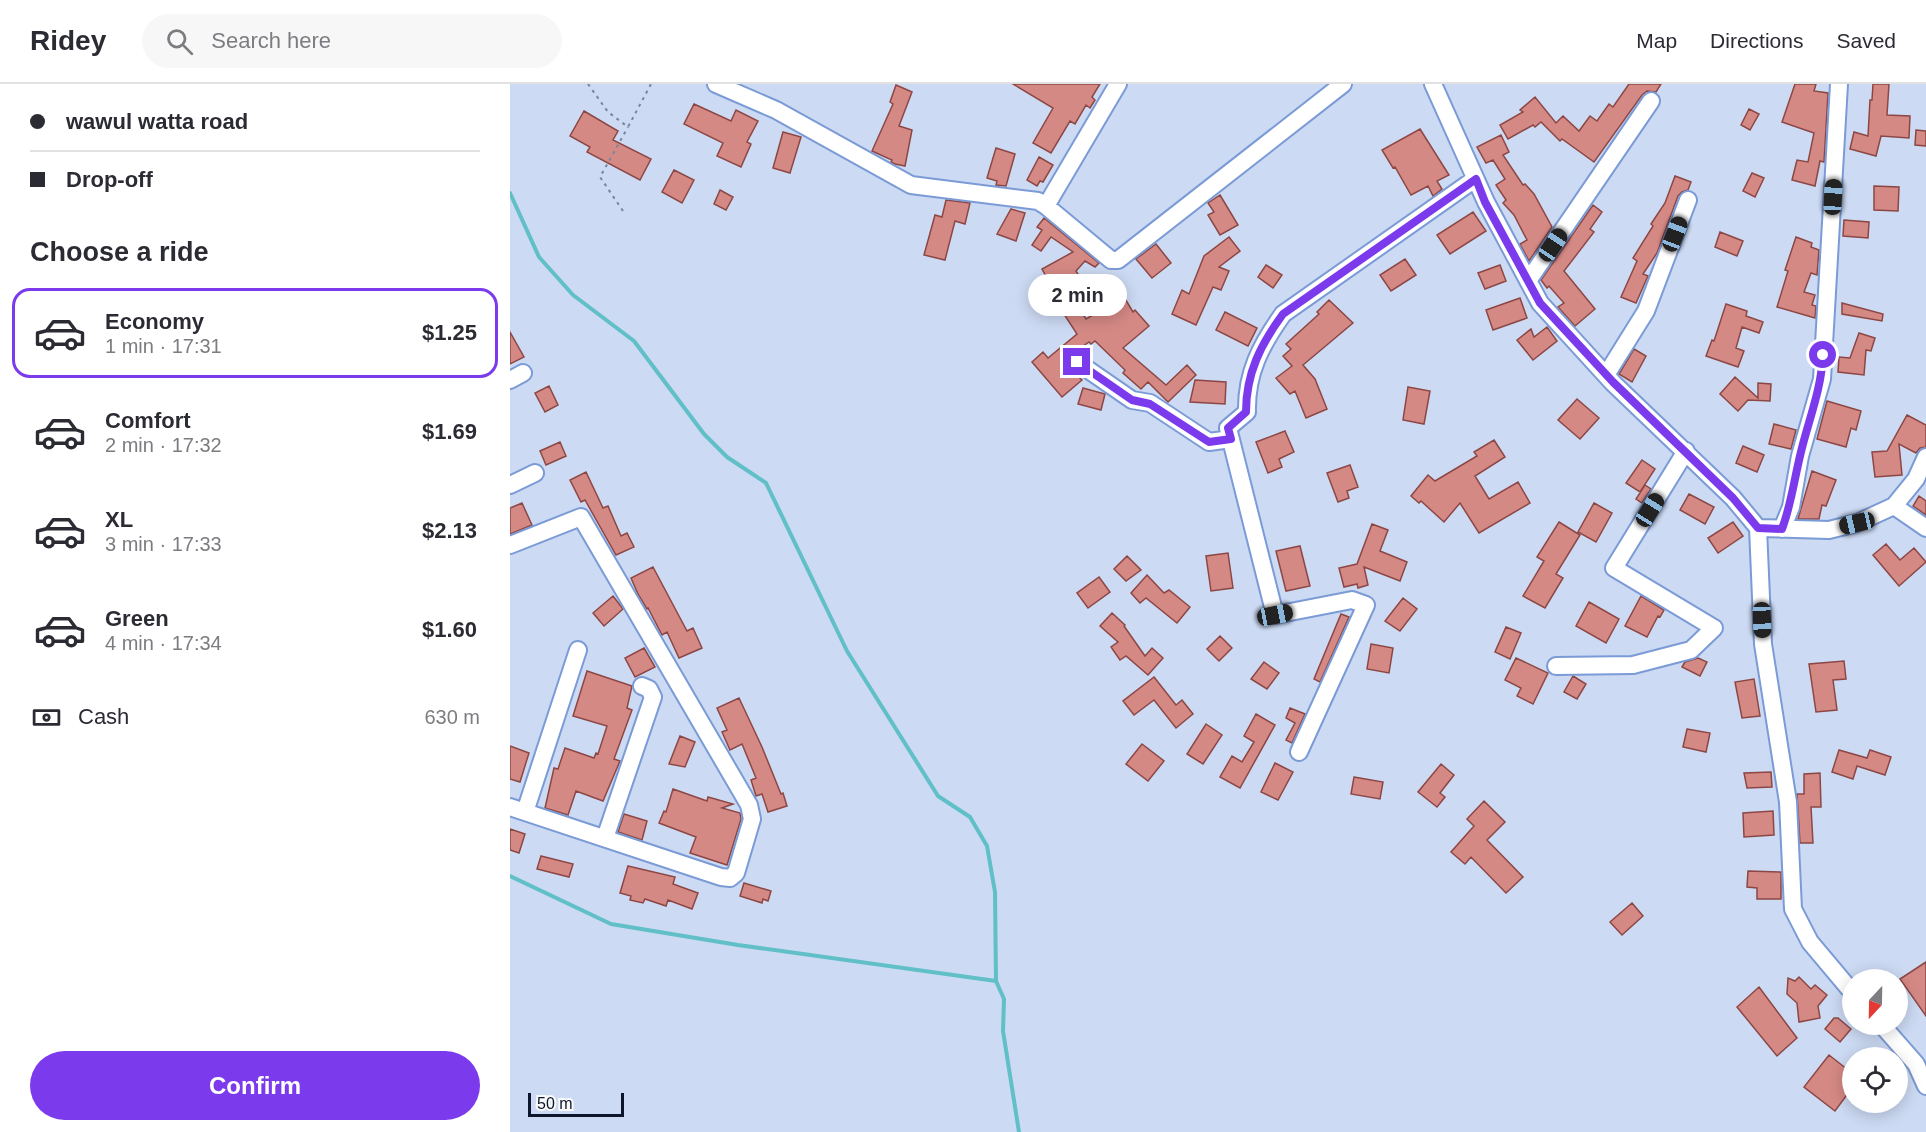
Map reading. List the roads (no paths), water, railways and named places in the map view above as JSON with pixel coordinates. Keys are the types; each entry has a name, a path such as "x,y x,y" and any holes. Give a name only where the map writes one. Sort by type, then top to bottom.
{"street":[{"path":"716,84 776,110 911,185 1038,201 1111,260 1118,260 1343,84"},
{"path":"1046,206 1118,84"},
{"path":"1433,84 1485,202 1540,303 1606,375 1733,498 1758,528 1763,644 1788,802 1793,909 1810,942 1842,980"},
{"path":"1782,529 1791,507 1800,456 1822,379 1839,84"},
{"path":"1528,281 1651,101"},
{"path":"1299,752 1366,604 1352,600 1275,615 1228,428 1246,412 1248,388 1264,341 1283,314 1476,179"},
{"path":"1606,375 1646,311 1688,200"},
{"path":"1077,362 1132,400 1150,404 1209,442 1231,439"},
{"path":"1556,666 1633,665 1691,650 1714,628 1614,568 1686,451"},
{"path":"1758,528 1829,530 1857,523 1893,506 1916,479 1926,457"},
{"path":"510,485 535,473"},
{"path":"1893,506 1926,528"},
{"path":"510,544 581,517 749,805 752,819 736,873 730,878 721,877 518,809 578,650"},
{"path":"605,838 653,697 649,689 642,686"},
{"path":"1891,1035 1916,1064 1926,1086"}],"waterway":[{"path":"510,193 539,257 573,295 634,341 704,434 727,457 766,483 847,651 938,796 970,817 987,846 995,892 996,981 1004,999 1003,1031 1019,1132"},
{"path":"510,876 611,924 738,945 996,981"}]}
